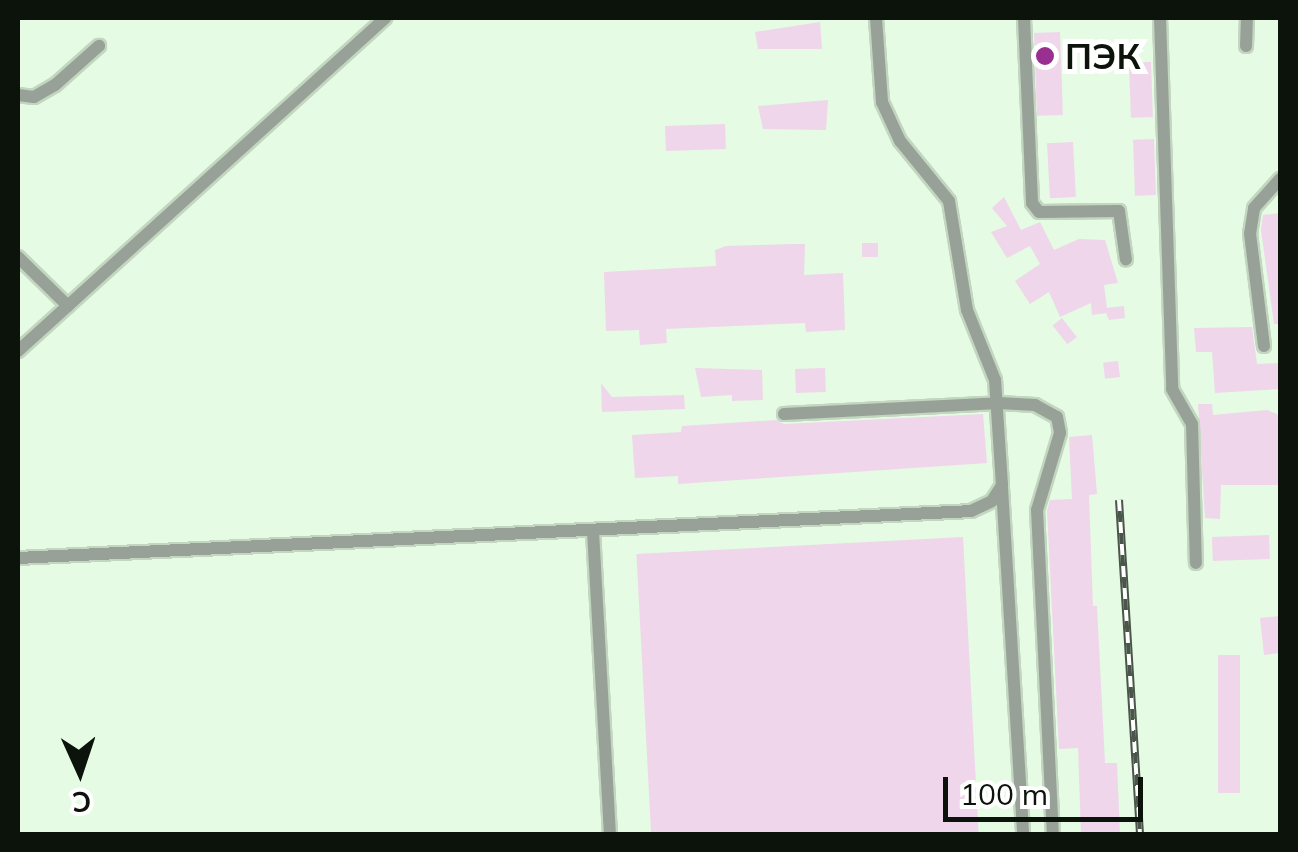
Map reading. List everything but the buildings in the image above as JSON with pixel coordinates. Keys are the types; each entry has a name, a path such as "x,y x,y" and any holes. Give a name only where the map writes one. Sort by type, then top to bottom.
{"street":[{"path":"18,352 385,18"},
{"path":"876,18 882,102 900,141 949,201 968,310 999,402 1023,834"},
{"path":"1024,18 1032,203 1040,212 1119,211 1126,260"},
{"path":"1160,18 1172,388 1192,424 1196,563"},
{"path":"1246,46 1247,18"},
{"path":"18,96 34,96 55,85 99,46"},
{"path":"1264,346 1250,234 1254,208 1280,179"},
{"path":"18,257 68,306"},
{"path":"784,414 999,402 1035,405 1058,418 1060,427 1037,510 1053,834"},
{"path":"18,558 971,512 992,501 1002,485"},
{"path":"594,530 610,834"}],"railway":[{"path":"1119,500 1140,834"}],"place":[{"name":"ПЭК","path":"1045,56"}]}
